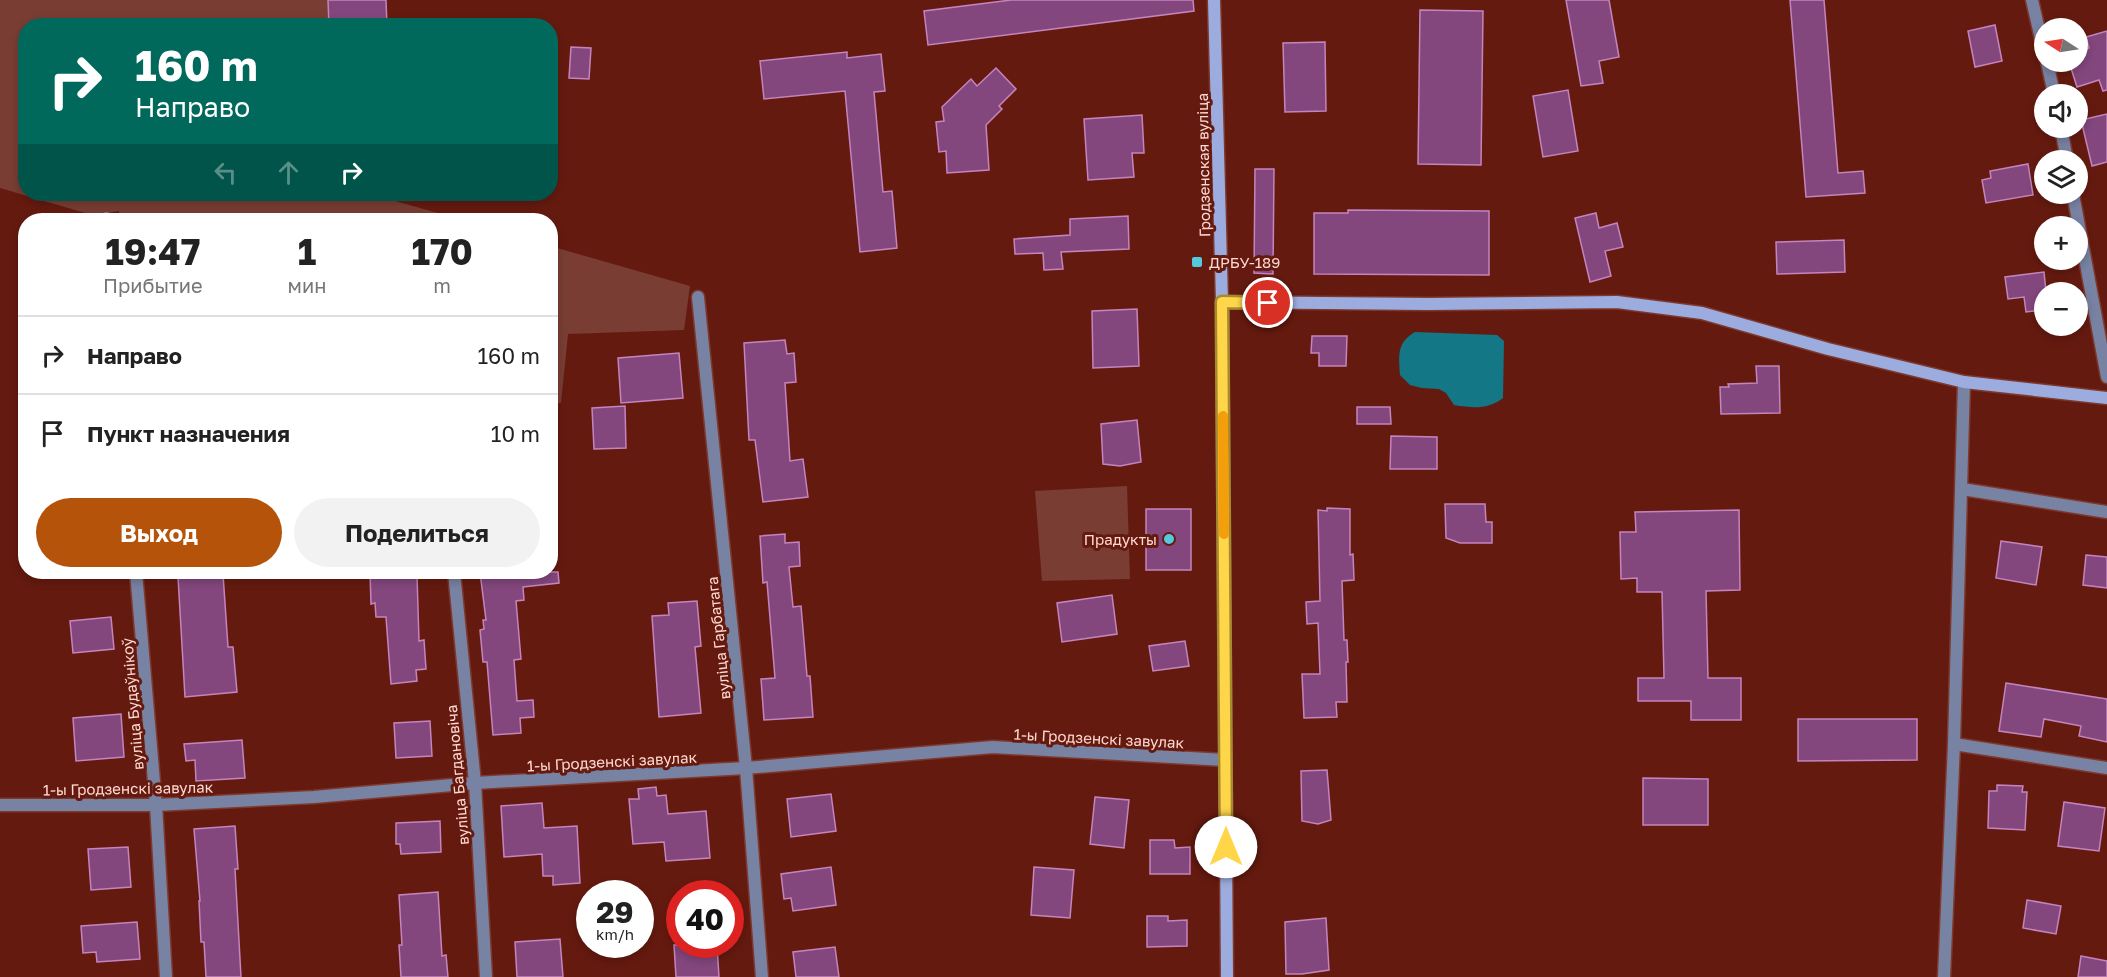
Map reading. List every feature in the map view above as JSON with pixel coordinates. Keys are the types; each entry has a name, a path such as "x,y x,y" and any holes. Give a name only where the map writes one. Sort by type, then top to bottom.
{"street":[{"name":"Гродзенская вуліца","path":"1214,0 1222,302 1227,977"},
{"path":"2032,0 2036,18"},
{"path":"2075,204 2107,377"},
{"name":"вуліца Гарбатага","path":"698,297 746,768 762,977"},
{"path":"1222,302 1417,304 1617,302 1702,313 1828,349 1964,382 2107,398"},
{"path":"1944,977 1954,744 1964,382"},
{"path":"1962,489 2107,512"},
{"name":"вуліца Будаўнікоў","path":"137,579 156,805 166,977"},
{"name":"вуліца Багдановіча","path":"455,579 475,783 486,977"},
{"path":"1954,744 2107,768"},
{"name":"1-ы Гродзенскі завулак","path":"0,805 156,805 314,797 475,783 746,768 993,747 1226,760"}],"shaded area":[{"path":"0,0 328,0 329,18 18,18 18,193 0,188"},
{"path":"44,201 395,201 438,213 119,213 119,211 85,213"},
{"path":"558,248 690,286 684,330 568,334 561,403 558,403"},
{"path":"1127,486 1130,579 1042,581 1035,491"}],"water":[{"path":"1415,332 1497,335 1504,341 1503,398 1491,405 1461,406 1454,405 1446,393 1439,389 1410,385 1400,375 1399,356 1404,341"}],"building":[{"path":"328,0 386,0 387,18 329,18"},
{"path":"1011,0 1193,0 1194,11 928,45 924,11"},
{"path":"1566,0 1609,0 1619,57 1599,61 1603,83 1581,86"},
{"path":"1790,0 1824,0 1838,173 1863,171 1865,193 1806,197"},
{"path":"1420,10 1483,11 1481,165 1418,164"},
{"path":"1995,25 2002,61 1975,67 1968,31"},
{"path":"2107,31 2107,90 2103,91 2099,80 2076,84 2072,72 2088,72 2088,36"},
{"path":"1325,42 1326,111 1285,112 1283,43"},
{"path":"571,47 591,48 589,79 569,78"},
{"path":"847,52 847,58 881,54 885,91 874,92 883,192 892,191 897,248 860,252 845,91 764,99 760,61"},
{"path":"996,68 1016,89 999,106 1002,109 986,125 989,170 947,173 946,151 939,152 936,122 944,121 942,107 971,79 977,86"},
{"path":"1568,90 1578,151 1543,157 1533,96"},
{"path":"2107,114 2107,162 2092,166 2085,138 2088,138 2088,118"},
{"path":"1142,115 1144,153 1132,153 1134,177 1088,180 1084,119"},
{"path":"2028,164 2033,195 1986,203 1982,180 1991,178 1990,171"},
{"path":"1255,169 1274,169 1273,274 1254,273"},
{"path":"1348,210 1489,211 1489,275 1314,274 1314,213 1348,213"},
{"path":"1596,213 1599,228 1617,223 1623,247 1605,251 1611,276 1590,282 1575,218"},
{"path":"1128,216 1129,249 1061,252 1063,269 1044,270 1043,253 1015,254 1014,239 1070,235 1070,219"},
{"path":"1844,240 1845,272 1777,274 1776,242"},
{"path":"2044,272 2045,282 2034,282 2034,311 2026,312 2024,297 2008,299 2005,277"},
{"path":"1137,309 1139,366 1093,368 1092,311"},
{"path":"1312,336 1347,336 1346,366 1319,366 1319,353 1311,353"},
{"path":"785,340 787,354 794,353 796,382 785,383 790,461 803,459 808,497 763,502 755,440 749,440 744,343"},
{"path":"679,353 683,398 621,403 618,358"},
{"path":"1756,366 1779,366 1780,413 1721,414 1720,387 1729,387 1728,384 1757,383"},
{"path":"625,406 626,448 594,449 592,408"},
{"path":"1357,407 1390,407 1391,424 1357,424"},
{"path":"1137,420 1141,462 1120,466 1103,464 1101,424"},
{"path":"1391,436 1437,437 1437,469 1390,469"},
{"path":"1445,504 1485,504 1486,522 1492,522 1492,543 1460,543 1446,538"},
{"path":"1327,508 1350,509 1350,555 1353,554 1354,580 1342,581 1344,640 1347,640 1348,662 1346,662 1347,702 1336,702 1337,717 1304,718 1302,674 1320,674 1318,623 1307,624 1306,602 1320,601 1318,510 1327,511"},
{"name":"Прадукты","path":"1146,509 1191,509 1191,570 1146,570"},
{"path":"1739,510 1740,590 1706,591 1708,678 1741,678 1741,720 1691,720 1691,701 1638,701 1638,678 1664,678 1662,592 1637,592 1637,578 1621,579 1620,532 1636,532 1635,512"},
{"path":"785,534 785,543 799,542 800,566 789,567 793,607 801,606 813,717 764,720 761,679 775,678 767,582 763,583 760,536"},
{"path":"2001,541 2042,547 2036,585 1996,578"},
{"path":"2086,555 2107,557 2107,588 2083,585"},
{"path":"558,572 559,583 523,587 524,600 516,601 521,659 514,660 517,701 533,700 534,717 520,718 521,733 493,735 487,662 483,662 480,630 484,629 483,620 486,620 481,579 558,579"},
{"path":"178,579 223,579 228,647 233,647 237,692 185,697"},
{"path":"370,579 417,579 419,641 424,640 426,669 416,670 417,681 391,684 386,617 376,617 375,603 371,604"},
{"path":"1112,595 1117,634 1062,642 1057,603"},
{"path":"697,601 701,646 695,647 701,713 659,717 652,616 669,615 668,603"},
{"path":"111,617 114,649 73,653 70,621"},
{"path":"1185,641 1189,666 1153,671 1149,646"},
{"path":"2006,683 2107,699 2107,742 2079,736 2081,726 2044,719 2041,737 1999,731"},
{"path":"121,714 124,757 76,761 73,718"},
{"path":"1798,719 1917,719 1917,760 1798,761"},
{"path":"430,721 432,756 396,758 394,723"},
{"path":"242,740 245,778 196,781 195,760 186,761 184,744"},
{"path":"1327,770 1331,820 1318,824 1302,821 1301,771"},
{"path":"1643,778 1708,779 1708,825 1643,825"},
{"path":"1997,785 2023,786 2022,792 2027,792 2025,830 1988,828 1989,791 1997,791"},
{"path":"656,787 657,796 666,795 668,814 706,811 710,858 666,861 664,842 633,844 629,799 639,799 638,789"},
{"path":"831,794 836,831 791,837 787,799"},
{"path":"1095,797 1129,800 1124,848 1090,844"},
{"path":"2064,802 2105,808 2099,851 2058,846"},
{"path":"542,803 544,828 577,826 580,880 576,880 576,883 553,885 553,876 543,876 542,854 504,857 501,806"},
{"path":"440,821 441,852 401,854 400,844 396,844 396,823"},
{"path":"235,826 241,977 206,977 204,942 201,942 194,829"},
{"path":"1150,840 1174,840 1175,848 1190,847 1190,874 1150,874"},
{"path":"128,847 131,887 91,890 88,849"},
{"path":"831,867 836,905 793,911 791,898 784,899 781,874"},
{"path":"1034,867 1074,870 1070,918 1031,915"},
{"path":"438,892 442,956 446,955 448,977 401,977 399,895"},
{"path":"2027,900 2061,906 2056,934 2023,928"},
{"path":"1147,916 1168,916 1168,921 1187,920 1187,946 1147,947"},
{"path":"1326,918 1329,970 1286,974 1285,922"},
{"path":"137,922 140,959 97,962 96,952 83,953 81,926"},
{"path":"560,939 563,977 517,977 515,942"},
{"path":"835,947 839,977 796,977 793,952"},
{"path":"2081,956 2107,961 2107,977 2078,977"},
{"path":"675,958 718,958 719,977 676,977"}],"slow traffic":[{"path":"1223,416 1224,534"}],"place":[{"name":"ДРБУ-189","path":"1197,262"},
{"name":"Прадукты","path":"1169,539"}],"route":[{"path":"1226,847 1222,302 1268,303"}]}
